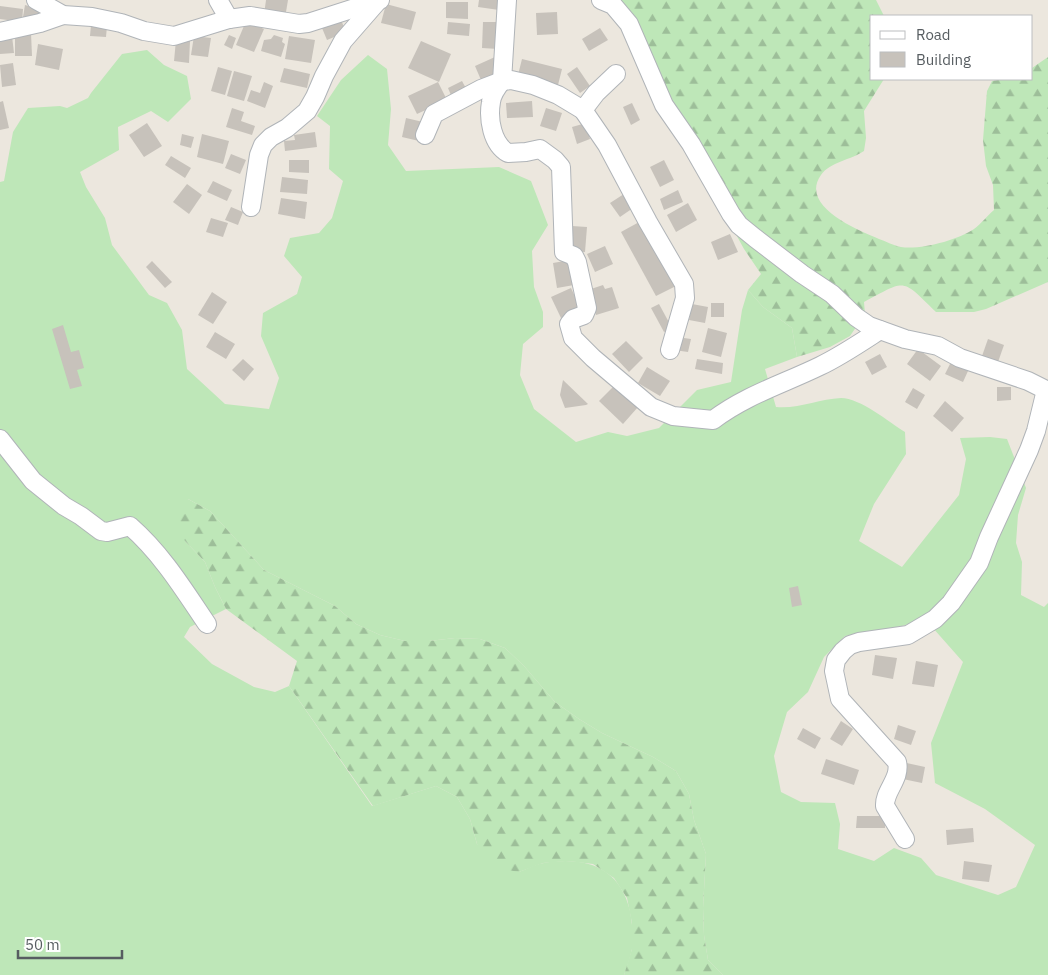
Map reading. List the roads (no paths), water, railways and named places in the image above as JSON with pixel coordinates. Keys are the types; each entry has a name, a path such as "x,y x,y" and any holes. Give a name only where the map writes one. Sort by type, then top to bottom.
{"street":[{"path":"36,0 63,15"},
{"path":"218,0 228,19"},
{"path":"507,0 502,81 494,91 491,102 492,130 496,142 508,153 540,149 561,167 564,252 574,256 577,262 587,308 584,315 573,319 569,324 573,338 593,358 651,407 673,416 713,420 724,411 765,389 822,365 880,330"},
{"path":"601,0 613,5 629,24 664,104 691,144 739,225 794,268 832,294 856,317 869,326 905,339 938,346 960,358 1028,381 1047,391 1029,450 988,537 979,563 951,602 935,619 908,636 859,642 842,652 836,660 834,671 840,700 898,762 896,780 885,802 893,821 905,839"},
{"path":"0,32 40,23 63,15 92,17 121,23 151,33 174,36 228,19 250,16 299,24 308,23 379,1"},
{"path":"251,207 255,193 259,155 263,145 271,136 287,128 307,111 343,41 379,1"},
{"path":"583,110 596,93 616,74"},
{"path":"425,135 434,114 481,89 502,81 511,80 533,85 558,94 583,110 608,145 648,222 684,284 685,298 670,350"},
{"path":"0,439 33,481 64,506 101,531 107,532 130,526 136,531 165,563 207,624"}]}
